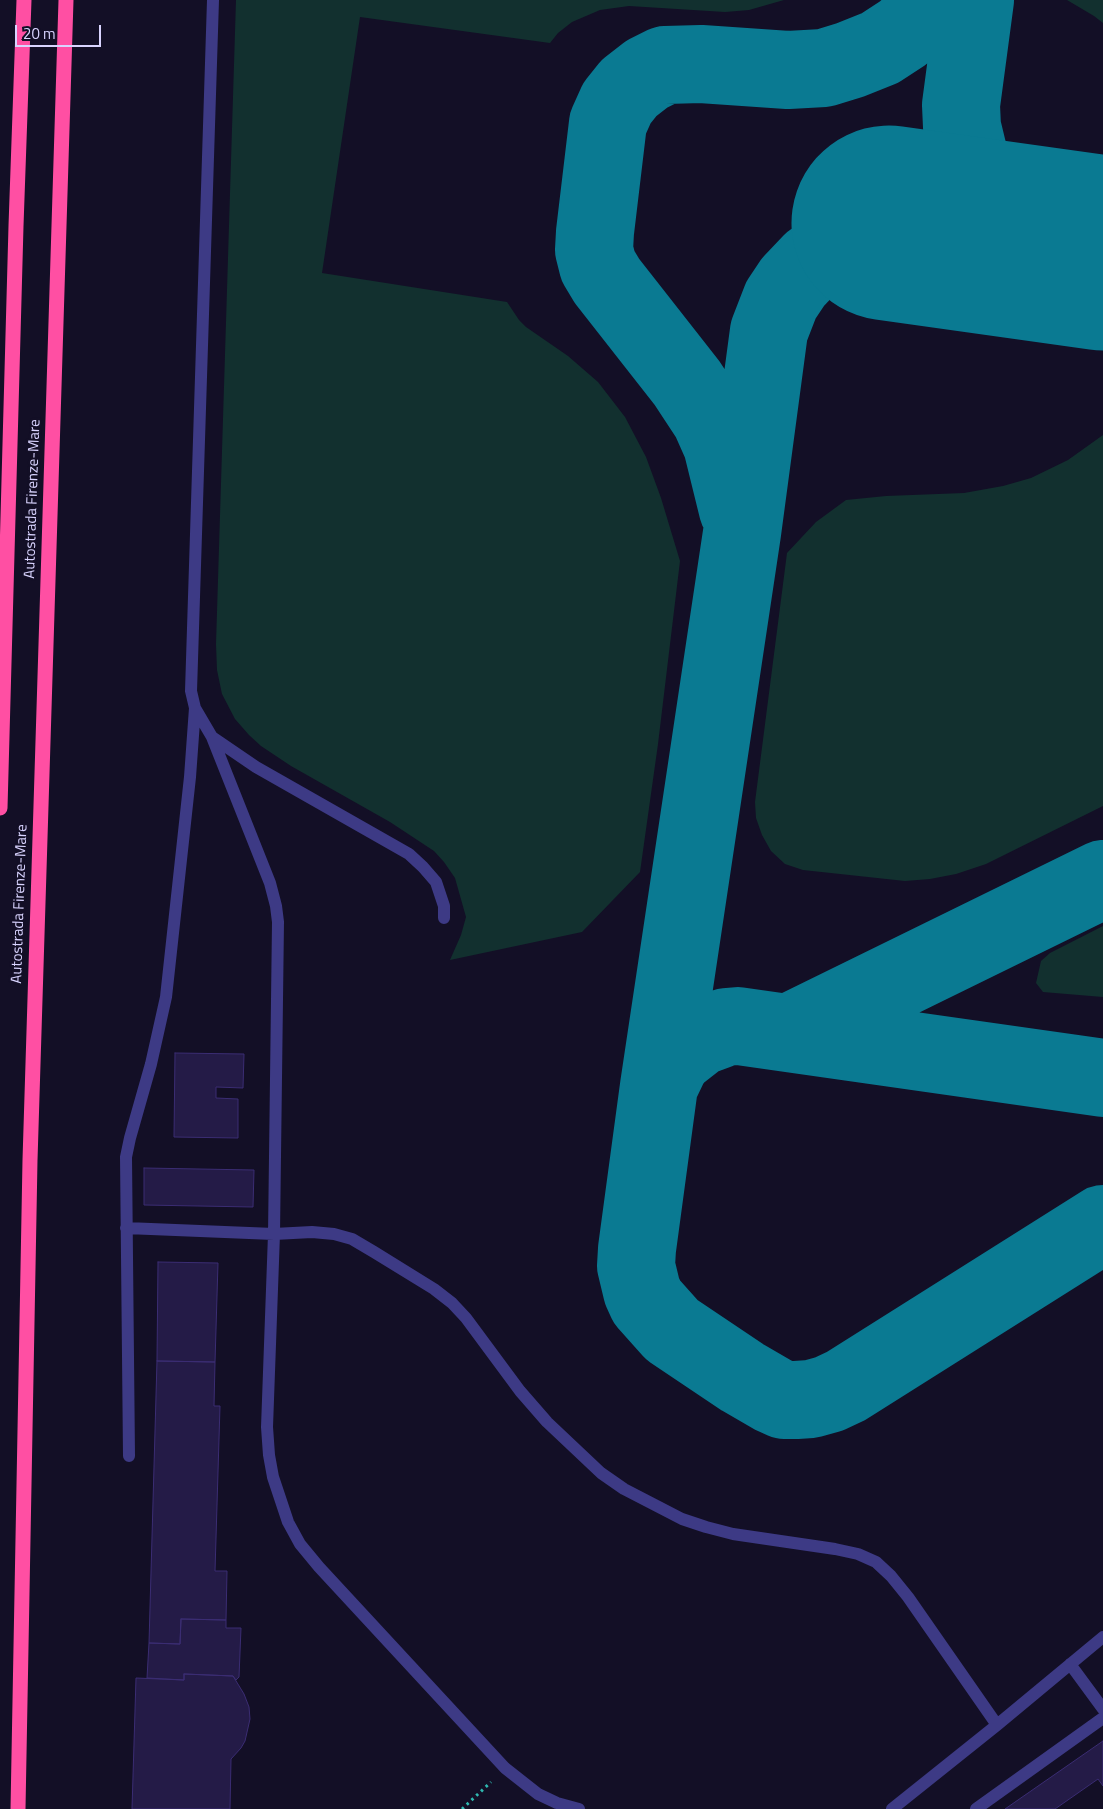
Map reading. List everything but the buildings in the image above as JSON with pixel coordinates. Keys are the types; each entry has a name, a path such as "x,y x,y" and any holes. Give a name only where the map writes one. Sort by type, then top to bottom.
{"highway":[{"name":"Autostrada Firenze-Mare","path":"0,808 15,246 24,0"},
{"name":"Autostrada Firenze-Mare","path":"18,1809 30,1160 66,0"}],"lane":[{"path":"129,1456 126,1157 151,1064 166,997 190,776 194,708 191,691 191,667 213,0"},
{"path":"194,708 212,737 270,883 277,914 274,1234 267,1427 273,1477 288,1522 300,1544 319,1567 505,1768 538,1794 569,1807 579,1809"},
{"path":"212,737 256,767 408,854 436,882 444,906 444,918"},
{"path":"126,1228 274,1234 312,1232 334,1234 352,1239 434,1289 452,1303 466,1318 525,1397 547,1422 601,1473 624,1489 682,1519 733,1534 835,1549 858,1554 876,1562 891,1576 908,1597 997,1725"},
{"path":"899,1808 1103,1637"},
{"path":"1070,1664 1103,1709"},
{"path":"976,1809 1103,1718"}],"path":[{"path":"462,1809 505,1768"}],"green space":[{"path":"236,0 784,0 749,10 725,12 629,6 600,10 572,22 558,33 550,43 360,17 322,273 507,302 526,327 568,356 598,382 625,417 646,457 661,498 680,561 658,744 640,872 582,932 450,960 461,935 466,917 455,878 444,862 434,851 390,822 291,766 261,746 235,719 222,694 217,670 216,644"},
{"path":"1067,0 1103,0 1103,23 1094,16"},
{"path":"1103,435 1103,806 986,864 956,874 930,879 905,881 803,870 785,864 771,851 762,835 756,818 755,802 787,553 816,522 846,500 886,496 964,493 1003,486 1031,478 1068,460"},
{"path":"1103,926 1103,997 1043,992 1036,983 1041,961 1050,953"}],"taxiway":[{"path":"738,510 722,445 710,418 687,383 607,281 598,266 594,250 595,232 608,123 617,103 629,88 647,74 665,65 701,64 788,70 824,68 880,48 903,33 927,12 937,0"},
{"path":"975,0 961,105 962,127 969,156 978,178 995,201 1016,219 1034,230 1063,241 1103,249"},
{"path":"921,227 884,229 860,236 837,246 812,262 793,282 781,300 769,331 742,533 659,1086 636,1266 642,1291 647,1302 672,1330 742,1377 773,1395 784,1400 811,1399 829,1394 846,1386 1103,1224"},
{"path":"789,1033 1103,879"},
{"path":"659,1086 676,1055 699,1037 726,1027 738,1026 1103,1078"}],"runway":[{"path":"889,223 1103,253"}]}
